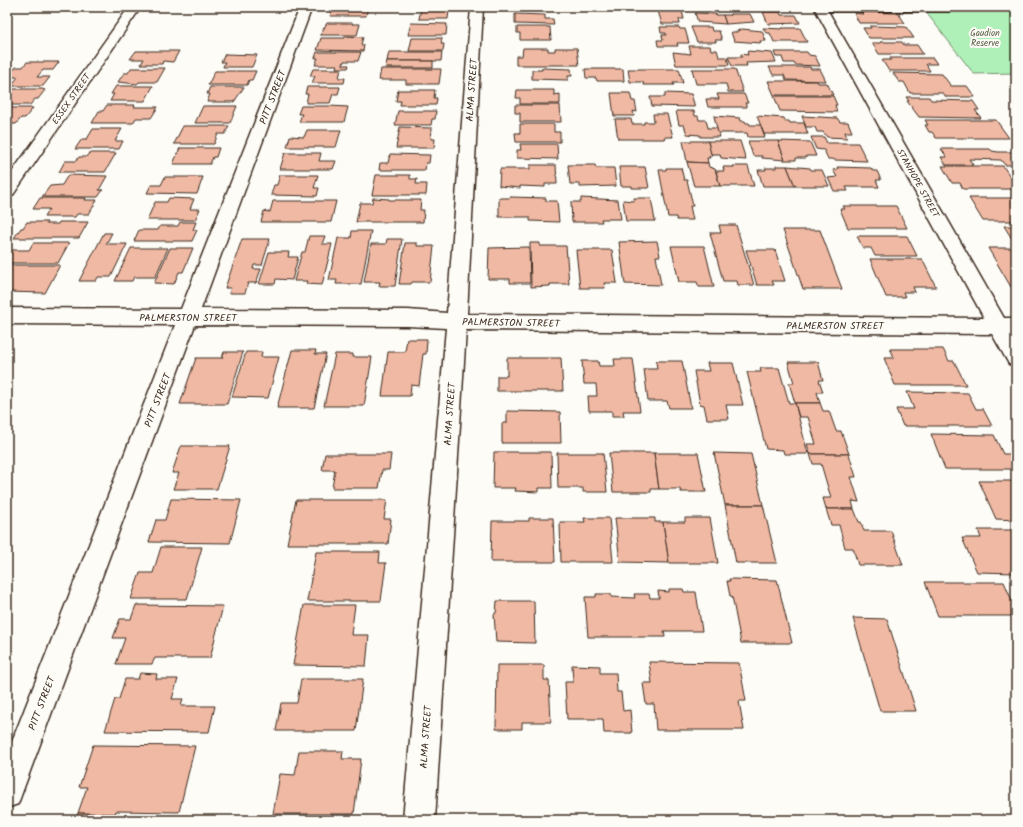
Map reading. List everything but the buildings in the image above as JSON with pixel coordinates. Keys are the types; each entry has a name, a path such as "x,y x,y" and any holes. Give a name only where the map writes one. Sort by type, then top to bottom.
{"street":[{"name":"ESSEX STREET","path":"7,191 135,7"},
{"name":"PITT STREET","path":"7,792 306,7"},
{"name":"ALMA STREET","path":"419,820 456,321 477,7"},
{"path":"820,7 951,7"},
{"name":"STANHOPE STREET","path":"820,7 1007,326 1016,358"},
{"name":"PALMERSTON STREET","path":"7,316 408,318 487,323 1007,326"}],"green space":[{"name":"Gaudion Reserve","path":"961,7 1016,7 1016,76 1014,73 974,74 925,11 964,11"}]}
